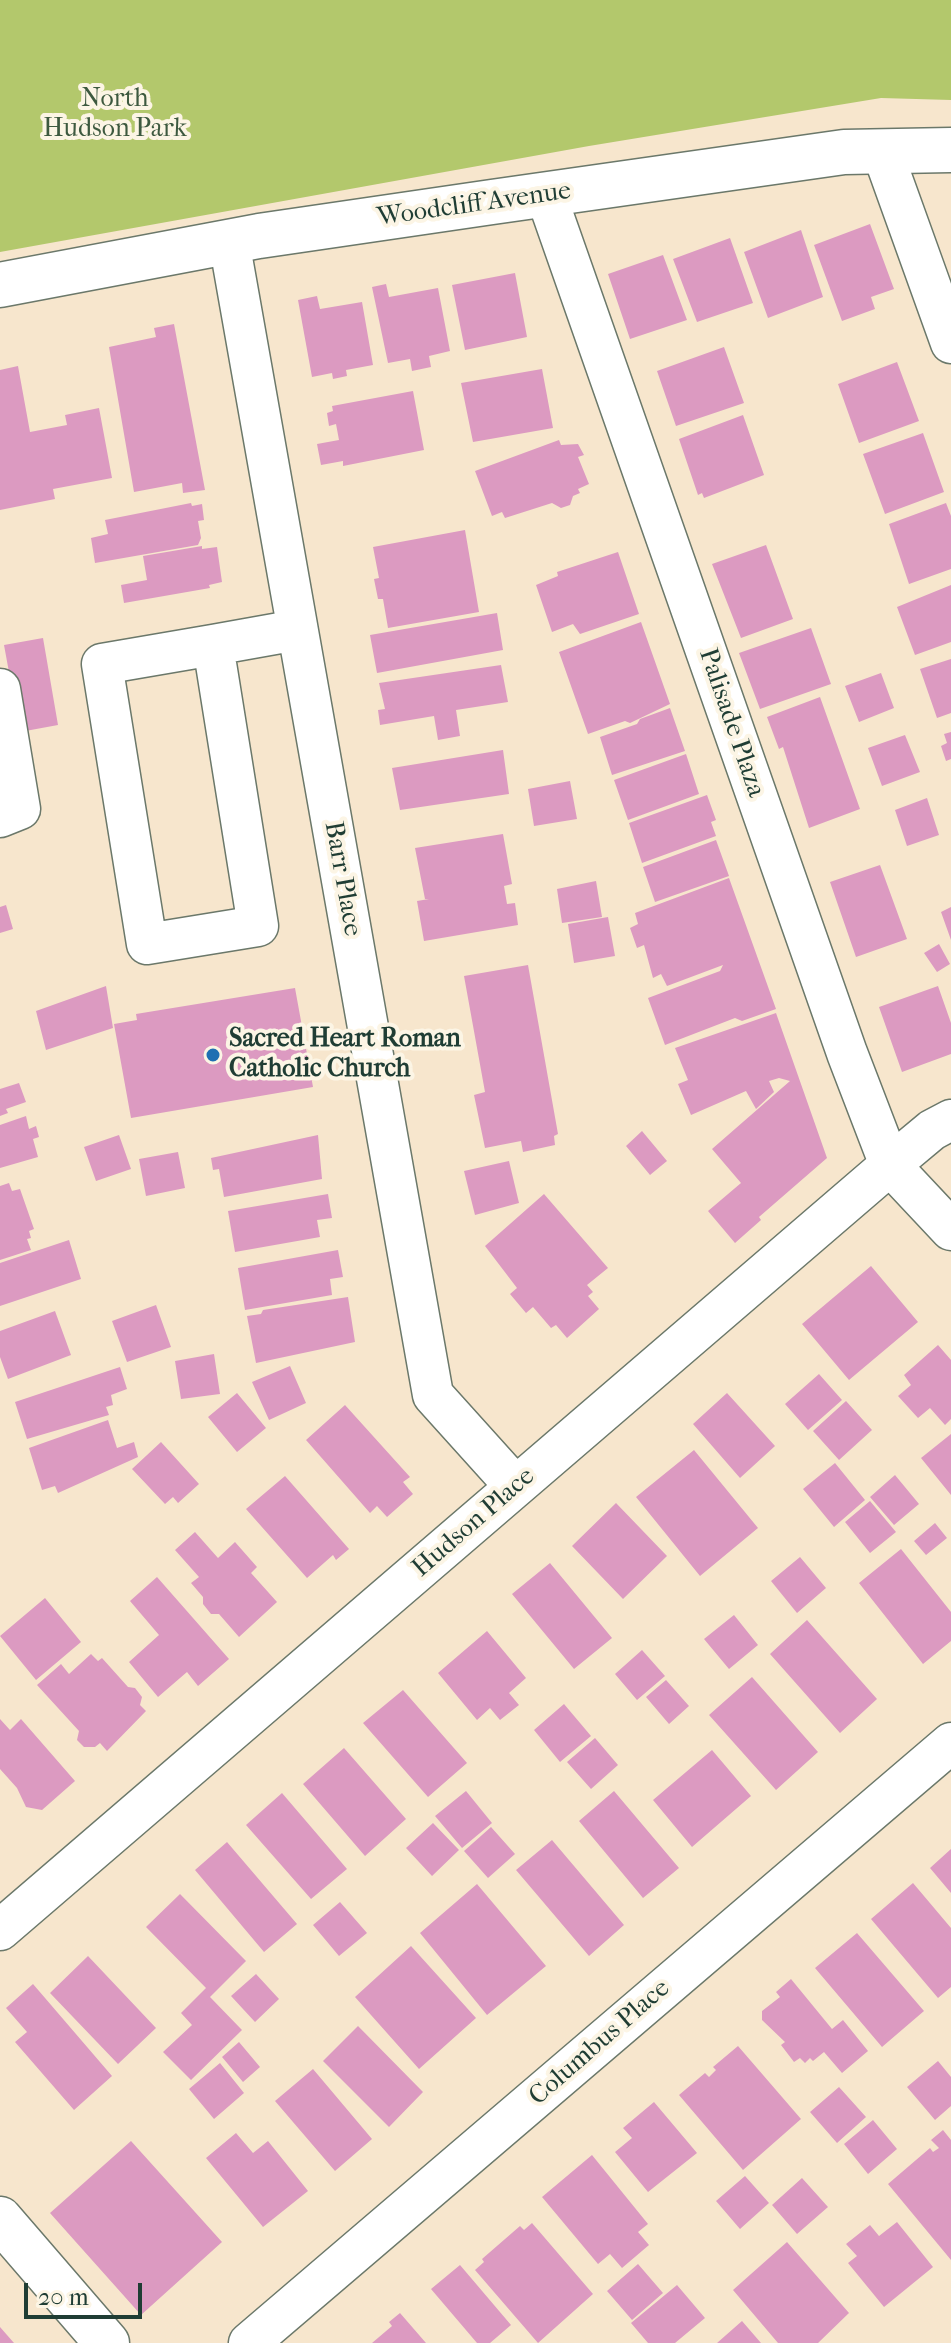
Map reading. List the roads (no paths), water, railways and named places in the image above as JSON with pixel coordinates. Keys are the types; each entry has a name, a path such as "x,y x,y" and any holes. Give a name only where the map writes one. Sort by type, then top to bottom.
{"main road":[{"name":"Woodcliff Avenue","path":"0,285 229,241 844,152 951,150"},
{"path":"0,2219 107,2343"}],"street":[{"path":"882,151 951,343"},
{"name":"Palisade Plaza","path":"546,195 847,1053 890,1165 951,1230"},
{"name":"Barr Place","path":"229,241 433,1395 515,1486"},
{"path":"213,645 258,926 147,944 102,664 297,630"},
{"path":"0,689 20,809 0,817"},
{"name":"Hudson Place","path":"0,1930 890,1165 932,1130 951,1120"},
{"name":"Columbus Place","path":"249,2343 951,1743"}],"place":[{"name":"Sacred Heart Roman Catholic Church","path":"213,1055"}],"park label":[{"name":"North Hudson Park","path":"115,115"}]}
